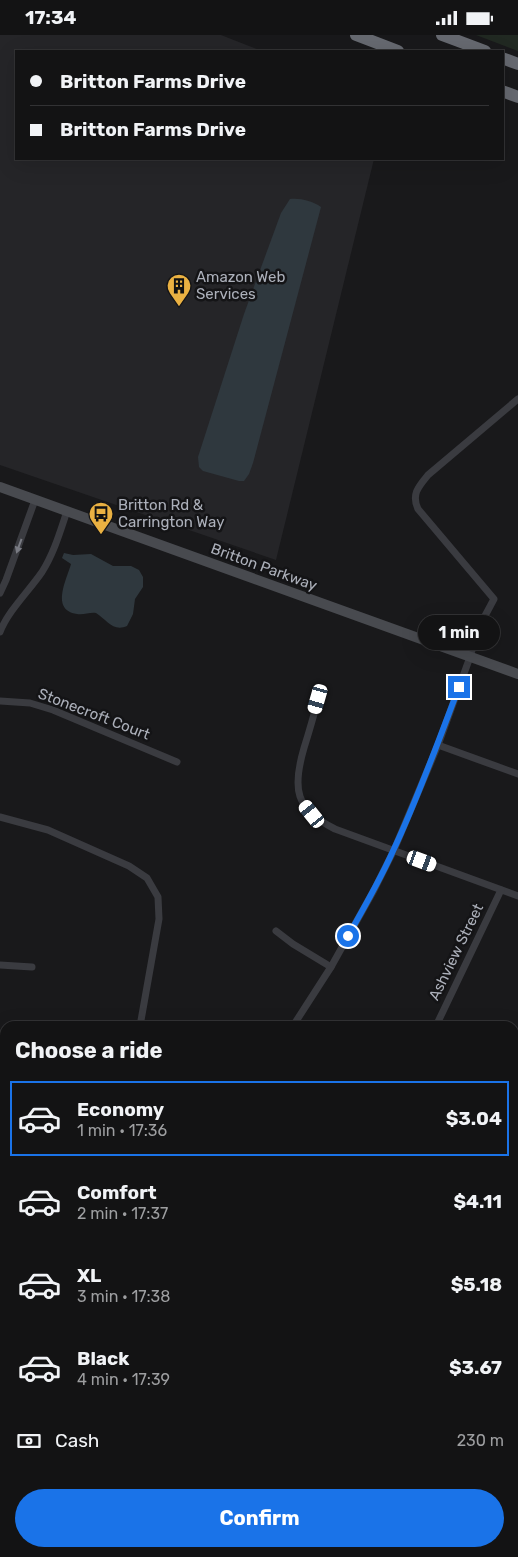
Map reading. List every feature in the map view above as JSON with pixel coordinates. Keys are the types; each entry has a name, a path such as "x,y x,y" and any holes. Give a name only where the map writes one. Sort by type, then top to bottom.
{"highway":[{"path":"356,35 395,50"},
{"path":"442,35 482,50"},
{"path":"504,59 518,64"},
{"path":"504,92 518,97"}],"main road":[{"name":"Britton Parkway","path":"0,487 518,674"}],"street":[{"path":"296,1021 331,967 394,850 438,745 479,627 494,599 418,509 414,498 418,488 428,475 518,399"},
{"path":"0,593 35,500"},
{"path":"0,632 51,556 67,511"},
{"path":"318,699 297,777 298,791 302,803 312,814 321,822 335,829 518,896"},
{"name":"Stonecroft Court","path":"0,701 30,703 53,710 177,762"},
{"path":"438,745 518,774"},
{"path":"0,817 48,830 130,866 147,879 158,897 159,919 141,1021"},
{"name":"Ashview Street","path":"438,1021 502,890"},
{"path":"276,931 331,967"},
{"path":"0,965 32,967"}],"shaded area":[{"path":"0,35 221,35 259,50 15,50 15,160 374,160 276,560 0,465"},
{"path":"476,35 518,35 518,51"},
{"path":"290,199 306,200 321,207 253,463 244,481 239,481 203,471 199,467 198,457 244,314 281,213"},
{"path":"64,553 73,555 91,554 113,566 131,566 139,570 143,577 143,587 135,599 133,614 127,626 114,626 96,613 77,614 64,607 62,593 71,564 62,558"}],"place":[{"name":"Amazon Web Services","path":"179,307"},
{"name":"Britton Rd & Carrington Way","path":"101,535"}],"route":[{"path":"348,936 394,850 438,745 459,687"}]}
